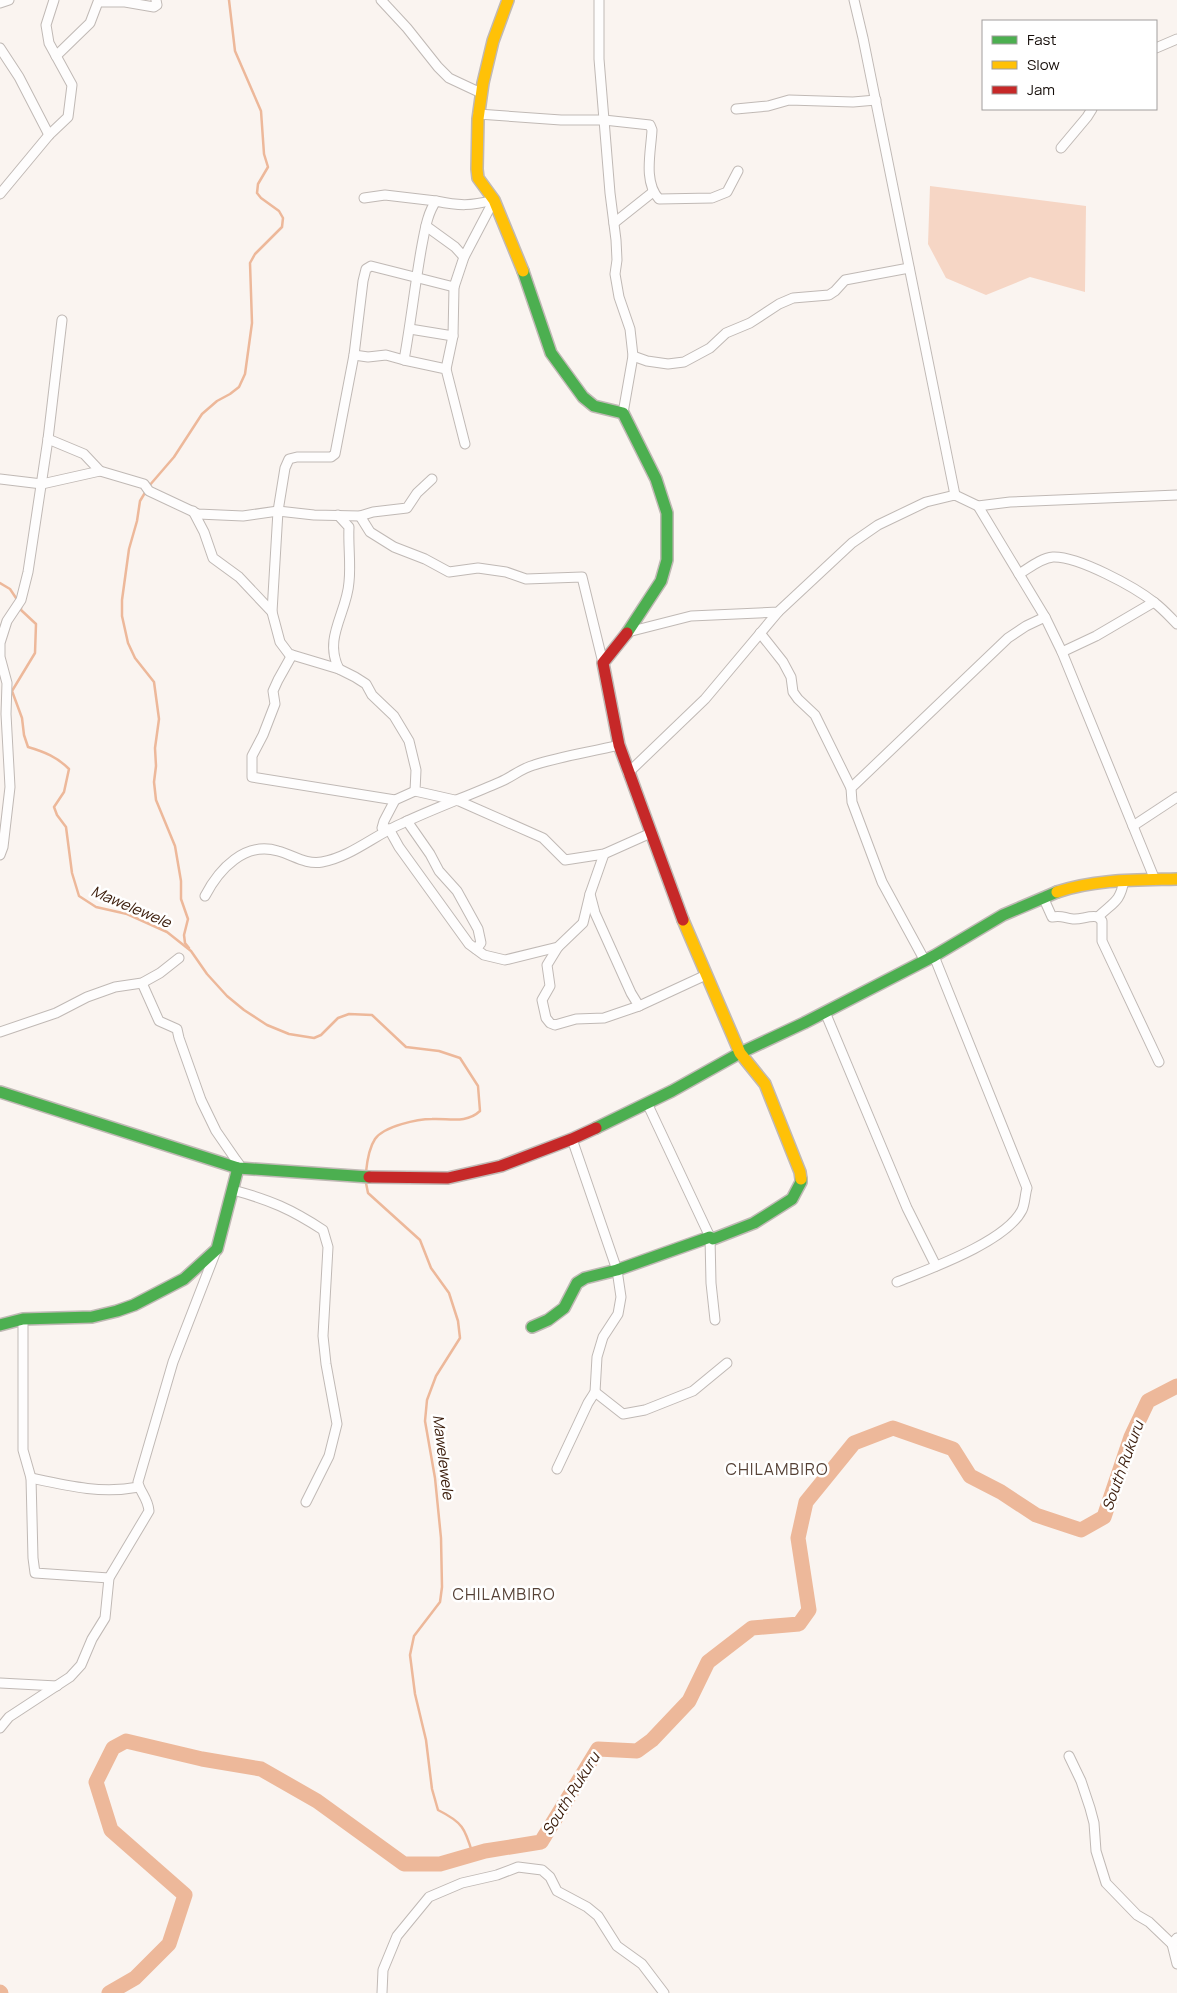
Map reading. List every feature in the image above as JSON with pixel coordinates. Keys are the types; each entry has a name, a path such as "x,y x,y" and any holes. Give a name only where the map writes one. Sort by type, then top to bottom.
{"street":[{"path":"0,3 9,0"},
{"path":"0,194 49,135 68,117 72,85 49,43 46,25 54,0"},
{"path":"56,56 90,23 99,1 125,2 154,7 157,5 156,0"},
{"path":"381,0 449,78 481,93"},
{"path":"508,0 494,37 481,93 478,114 476,169 478,178 494,200 516,252 551,353 583,398 594,406 623,412"},
{"path":"599,0 599,59 617,260 615,274 630,329 633,356 623,412 656,478 667,513 667,560 661,580 628,632 604,663"},
{"path":"854,0 876,100 955,495"},
{"path":"1157,48 1177,39"},
{"path":"0,48 19,77 49,135"},
{"path":"736,109 768,106 789,100 853,102 876,100"},
{"path":"1061,148 1087,118 1091,110"},
{"path":"478,114 561,120 604,120 650,125 652,130 650,178 653,192 659,199 712,198 727,192 738,171"},
{"path":"614,223 653,192"},
{"path":"364,198 385,195 436,201 459,206 475,205 494,200"},
{"path":"465,444 446,369 453,336 454,287 464,257 494,200"},
{"path":"404,360 410,329 416,277 426,226 436,201"},
{"path":"426,226 456,247 464,257"},
{"path":"415,791 416,770 409,741 394,716 372,695 366,684 339,669 292,655 280,642 272,612 278,511 285,468 289,459 297,457 331,457 335,454 354,355 366,269 371,266 454,287"},
{"path":"633,356 654,362 675,364 684,362 710,348 726,333 750,323 793,298 829,295 846,280 909,268"},
{"path":"0,855 3,847 10,787 6,714 7,683 0,657 0,643 7,621 21,600 35,532 62,320"},
{"path":"410,329 453,336"},
{"path":"354,355 368,357 386,355 446,369"},
{"path":"48,439 84,454 100,471 147,488 193,512 204,515 226,516 278,511 314,515 360,516 373,512 407,508 417,493 432,479"},
{"path":"0,479 42,484 100,471"},
{"path":"628,773 705,699 778,612 852,543 878,525 926,502 955,495 978,506 1010,502 1177,496"},
{"path":"978,506 1045,618 1062,652 1155,880"},
{"path":"193,512 204,532 213,558 239,577 272,612"},
{"path":"338,515 349,527 349,583 334,641 334,658 339,669"},
{"path":"360,516 370,532 394,547 425,559 449,572 478,568 506,572 526,579 582,577 604,663 619,745 676,905 740,1054 765,1084 800,1172 801,1182 792,1199 754,1223 714,1239 710,1237 617,1270 585,1278 577,1283 564,1308 548,1320 532,1327"},
{"path":"1019,574 1046,558 1064,558 1086,564 1122,582 1154,602 1177,624"},
{"path":"1062,652 1096,636 1154,602"},
{"path":"628,632 691,616 778,612"},
{"path":"851,788 1008,638 1026,626 1045,618"},
{"path":"760,633 783,662 791,677 793,692 815,715 851,788 852,802 882,882 929,959 1027,1188 1022,1210 1009,1225 989,1241 897,1282"},
{"path":"292,655 273,691 275,704 263,735 252,756 252,777 396,800 415,791 459,801 544,838 566,860 604,854 651,833"},
{"path":"205,896 222,872 237,857 249,850 263,848 279,851 313,863 323,862 372,841 389,829 459,801 507,779 532,765 619,745"},
{"path":"1132,826 1177,798"},
{"path":"396,800 382,828 389,829 418,874 469,944 484,955 505,960 558,946"},
{"path":"407,821 430,854 439,871 457,891 478,929 481,943 476,949"},
{"path":"604,854 590,894 583,923 558,946 547,965 550,986 542,1000 546,1018 550,1024 555,1025 576,1019 604,1018 639,1006 706,975"},
{"path":"0,1092 238,1168 356,1177 448,1178 501,1166 572,1139 647,1103 929,959 1003,915 1043,897 1078,885 1124,880 1177,879"},
{"path":"1098,916 1118,900 1122,894 1124,880"},
{"path":"590,894 595,912 631,993 639,1006"},
{"path":"1043,897 1052,918 1062,915 1074,920 1091,915 1098,916 1102,921 1102,942 1159,1062"},
{"path":"0,1032 56,1013 87,997 115,987 142,983 160,973 179,958"},
{"path":"0,1728 9,1717 70,1677 81,1665 92,1639 105,1618 109,1578 150,1512 146,1496 139,1487 138,1482 173,1362 217,1249 239,1164 216,1131 201,1100 177,1029 159,1020 142,983"},
{"path":"825,1012 907,1208 936,1266"},
{"path":"647,1103 710,1237 711,1283 715,1320"},
{"path":"557,1469 595,1392 597,1358 603,1337 618,1314 622,1297 617,1270 572,1139"},
{"path":"233,1190 291,1209 323,1230 328,1246 323,1336 337,1424 329,1456 306,1502"},
{"path":"0,1325 23,1319 92,1317 117,1311 134,1305 184,1278 217,1249"},
{"path":"23,1319 23,1450 31,1478 35,1573 109,1578"},
{"path":"595,1392 623,1414 645,1410 693,1391 727,1363"},
{"path":"31,1478 74,1488 117,1491 139,1487"},
{"path":"0,1683 57,1686"},
{"path":"1069,1756 1082,1781 1090,1808 1094,1823 1096,1851 1106,1883 1137,1915 1174,1941 1177,1964"},
{"path":"382,1993 383,1970 397,1936 429,1897 462,1882 497,1875 518,1867 542,1870 550,1877 557,1891 587,1907 598,1916 617,1946 642,1964 664,1993"}],"shaded area":[{"path":"930,186 1086,206 1085,292 1030,277 986,295 946,278 928,244"}],"waterway":[{"path":"149,486 174,457 202,414 217,401 239,387 245,374 252,323 250,263 255,254 282,227 283,218 279,211 257,193 258,184 268,167 264,154 261,111 235,51 229,0"},
{"path":"146,491 140,501 137,521 129,549 122,600 122,616 128,643 135,658 154,682 159,719 155,748 156,766 154,782 156,800 175,846 181,881 181,899 188,919 184,935 185,943 189,948"},
{"name":"Mawelewele","path":"0,583 10,589 18,601"},
{"name":"Mawelewele","path":"21,606 21,610 36,624 35,653 12,691 22,718 28,747 50,755 69,769 64,792 54,807 57,815 66,827 72,873 79,896 96,907 127,914 167,932 191,951 207,974 227,996 267,1025 289,1034 314,1038 321,1035 338,1018 349,1014 372,1015 406,1047 439,1051 460,1058 478,1086 480,1111 469,1118 457,1120 426,1119 393,1127 379,1134 371,1147 366,1172"},
{"name":"Mawelewele","path":"366,1183 368,1193 420,1240 431,1268 449,1293 458,1321 460,1338 436,1376 427,1400 425,1421 435,1478 441,1538 442,1587 440,1602 414,1636 410,1655 415,1694 426,1740 432,1789 438,1810 453,1819 462,1828 473,1855"},
{"name":"South Rukuru","path":"109,1993 135,1978 169,1944 185,1895 111,1830 96,1782 113,1748 126,1741 202,1759 261,1769 317,1801 404,1864 440,1864 485,1851 541,1842 598,1749 637,1751 652,1740 689,1701 708,1662 752,1628 799,1624 809,1610 798,1538 806,1502 854,1443 893,1428 953,1449 970,1476 1001,1492 1036,1515 1081,1530 1104,1517 1131,1437 1148,1401 1177,1386"}],"traffic: fast":[{"path":"523,271 551,353 583,397 594,406 623,413 656,479 667,513 667,560 661,581 627,633"},
{"path":"596,1128 672,1091 740,1053 804,1023 934,956 1003,915 1057,892"},
{"path":"0,1092 238,1168 369,1177"},
{"path":"0,1325 23,1319 92,1317 117,1311 134,1305 184,1279 217,1249 238,1168"},
{"path":"532,1327 548,1320 564,1308 577,1283 585,1278 617,1270 710,1237 713,1239 754,1223 792,1199 801,1179"}],"traffic: slow":[{"path":"508,0 493,41 483,83 478,119 477,169 478,178 494,200 523,271"},
{"path":"1057,892 1101,882 1177,879"},
{"path":"683,920 740,1053 765,1084 800,1172 801,1179"}],"traffic: jam":[{"path":"627,633 603,663 619,745 683,920"},
{"path":"369,1177 448,1178 501,1166 596,1128"}],"district":[{"name":"CHILAMBIRO","path":"777,1469"},
{"name":"CHILAMBIRO","path":"504,1594"}]}
